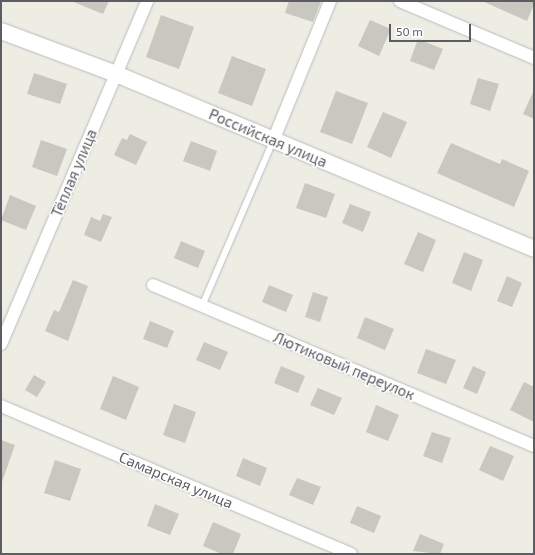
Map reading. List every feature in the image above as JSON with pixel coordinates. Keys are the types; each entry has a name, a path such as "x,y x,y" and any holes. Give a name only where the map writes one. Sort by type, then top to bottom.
{"street":[{"name":"Тёплая улица","path":"1,344 146,1"},
{"path":"273,141 330,1"},
{"path":"400,1 534,58"},
{"name":"Российская улица","path":"1,32 116,74 534,249"},
{"name":"Лютиковый переулок","path":"153,285 534,446"},
{"name":"Самарская улица","path":"1,406 351,554"}],"lane":[{"path":"202,306 273,141"}],"building":[{"path":"71,1 109,1 103,14"},
{"path":"289,1 321,1 313,22 285,13"},
{"path":"482,1 534,1 534,4 527,21"},
{"path":"161,15 194,27 179,69 146,57"},
{"path":"370,20 391,29 379,56 358,46"},
{"path":"418,39 443,49 434,70 410,61"},
{"path":"232,56 266,69 252,106 218,93"},
{"path":"34,73 67,84 60,104 27,94"},
{"path":"478,78 499,84 490,111 470,104"},
{"path":"534,90 534,119 523,114"},
{"path":"336,91 368,103 352,144 320,132"},
{"path":"383,112 407,122 391,158 367,147"},
{"path":"130,134 147,142 136,165 114,155 122,138 127,140"},
{"path":"41,140 67,149 57,176 32,167"},
{"path":"191,141 217,151 210,171 183,161"},
{"path":"451,143 500,164 502,159 529,171 514,207 437,173"},
{"path":"305,183 335,194 326,218 296,208"},
{"path":"10,195 36,206 26,230 1,220"},
{"path":"350,204 371,212 363,232 342,223"},
{"path":"103,214 112,217 101,242 84,235 91,217 100,221"},
{"path":"418,232 436,240 423,272 404,264"},
{"path":"181,241 205,251 198,268 174,258"},
{"path":"464,252 483,260 471,291 452,283"},
{"path":"507,276 522,283 512,307 497,301"},
{"path":"73,280 88,286 68,341 45,331 54,310 59,312"},
{"path":"269,285 293,295 286,312 262,302"},
{"path":"313,292 328,297 320,322 305,317"},
{"path":"365,317 394,329 385,350 357,338"},
{"path":"150,321 174,331 167,348 143,339"},
{"path":"204,342 228,352 220,370 196,360"},
{"path":"426,349 456,360 446,384 417,373"},
{"path":"281,366 305,376 298,393 274,383"},
{"path":"473,366 486,372 477,394 463,388"},
{"path":"34,375 46,382 37,397 25,390"},
{"path":"113,376 139,387 126,420 100,409"},
{"path":"524,382 534,387 534,422 510,410"},
{"path":"318,388 342,398 334,415 310,405"},
{"path":"174,404 196,412 185,443 163,435"},
{"path":"376,405 399,415 388,441 366,432"},
{"path":"432,432 451,438 442,463 423,456"},
{"path":"1,440 15,445 2,482 1,481"},
{"path":"490,446 514,456 503,481 479,470"},
{"path":"243,458 267,468 260,486 236,476"},
{"path":"55,460 81,469 70,501 44,493"},
{"path":"297,478 321,487 313,505 289,495"},
{"path":"155,504 179,514 170,535 147,526"},
{"path":"357,506 381,516 374,533 350,523"},
{"path":"213,522 241,534 233,554 222,554 203,546"},
{"path":"420,534 444,544 440,554 413,551"}]}
